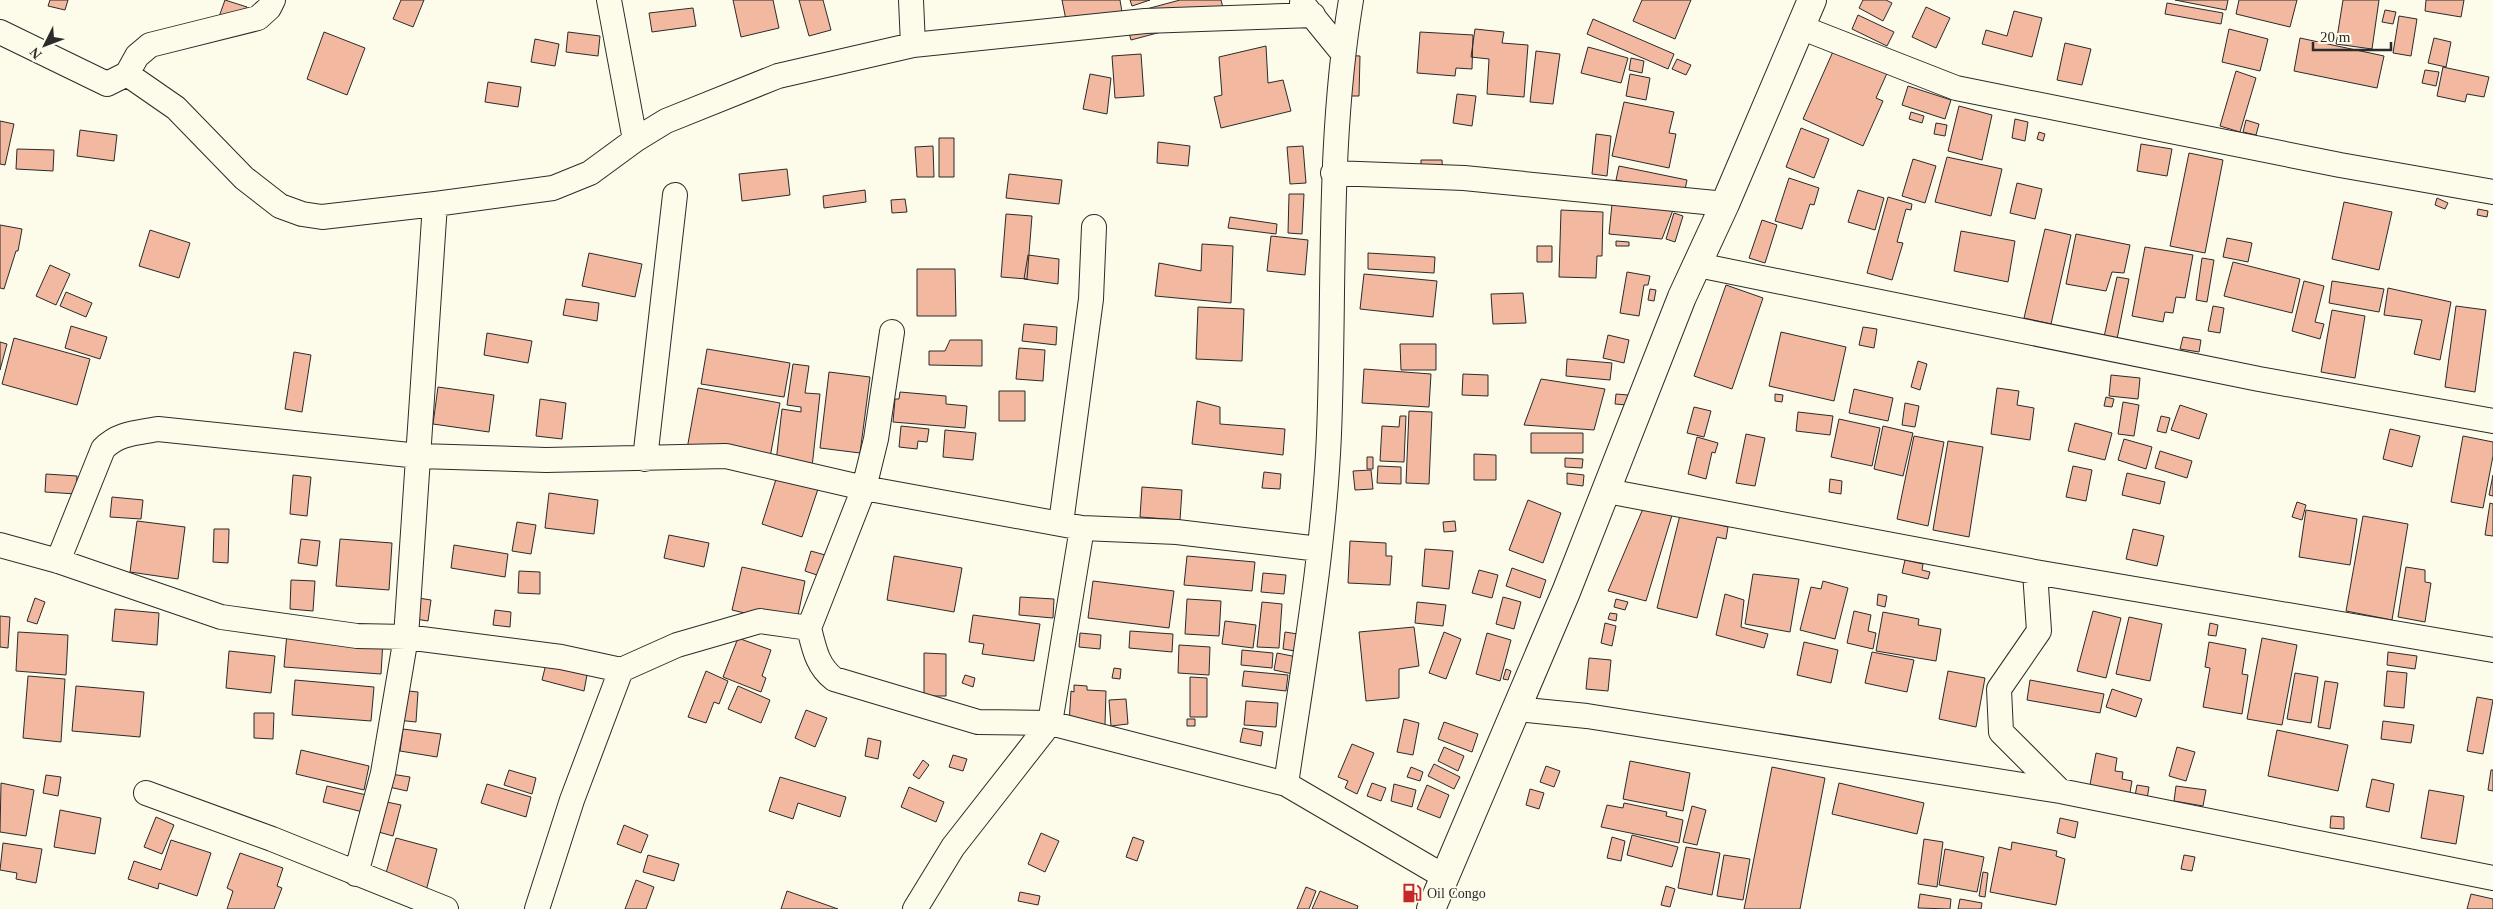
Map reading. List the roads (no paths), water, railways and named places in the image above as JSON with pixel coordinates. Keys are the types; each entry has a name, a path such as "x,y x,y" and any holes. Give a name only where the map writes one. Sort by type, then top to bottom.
{"highway":[{"path":"1431,909 1517,709 1607,491 1657,358 1812,0"}],"street":[{"path":"0,32 107,84 127,74 137,56 150,45 258,18 269,8 273,0"},
{"path":"609,0 635,140"},
{"path":"911,0 913,45"},
{"path":"1286,784 1326,490 1329,432 1333,173 1342,52 1351,0"},
{"path":"127,74 176,108 244,178 280,206 302,214 322,217 553,188 590,174 635,140 666,121 778,76 913,45 1145,21 1306,7 1342,52"},
{"path":"1800,27 1956,88 2340,165 2493,192"},
{"path":"1333,173 1464,178 1725,204"},
{"path":"645,459 675,195"},
{"path":"356,874 383,773 406,637 435,204"},
{"path":"915,909 953,847 1050,723 1072,526 1091,299 1094,227"},
{"path":"1698,264 2259,380 2493,421"},
{"path":"892,332 876,439 864,488 809,628 816,658 824,672 834,678 978,722 1050,723 1286,784 1445,878"},
{"path":"58,561 103,449 111,440 121,435 158,429 419,456 546,460 726,456 864,488 1072,526 1177,532 1319,550"},
{"path":"1607,491 2035,572 2493,650"},
{"path":"0,545 58,561 221,617 357,636 406,637 561,657 621,670 676,646 760,621 809,628"},
{"path":"2035,572 2039,631 1999,689 2001,732 2060,791"},
{"path":"537,909 572,800 621,670"},
{"path":"1517,709 1586,716 2060,791 2493,878"},
{"path":"146,793 272,839 446,909"}],"place":[{"name":"Oil Congo","path":"1412,893"}]}
